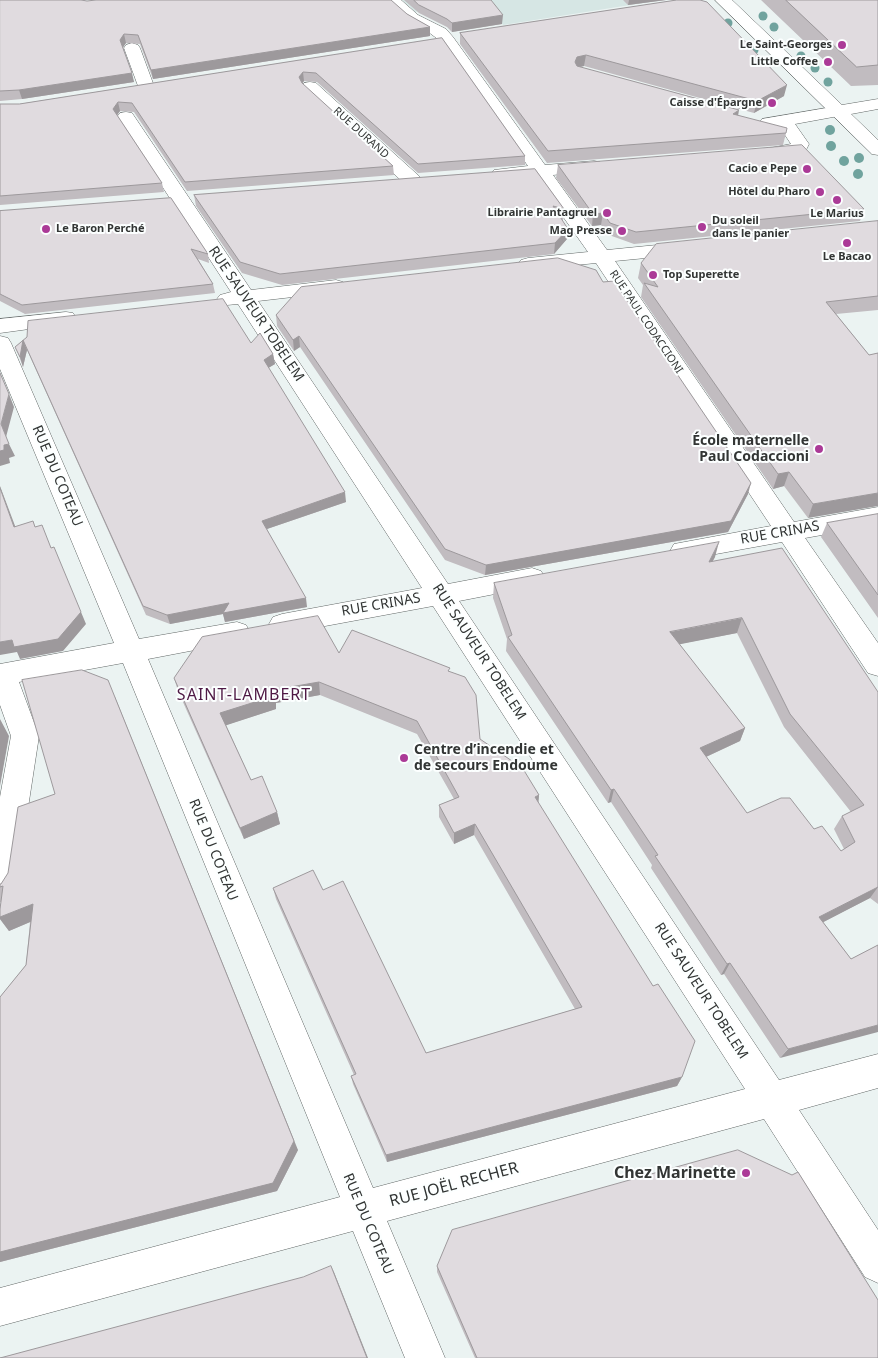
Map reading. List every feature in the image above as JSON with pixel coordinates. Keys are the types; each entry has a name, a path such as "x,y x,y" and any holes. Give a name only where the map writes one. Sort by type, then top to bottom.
{"street":[{"name":"RUE PAUL CODACCIONI","path":"392,0 412,18 440,32 446,40 600,256 878,665"},
{"path":"723,0 878,150"},
{"path":"376,4 412,18"},
{"path":"428,42 466,36"},
{"path":"132,48 146,86"},
{"path":"128,88 165,83"},
{"name":"RUE DURAND","path":"310,87 412,180"},
{"path":"754,119 767,123 784,121 878,104"},
{"name":"RUE SAUVEUR TOBELEM","path":"126,117 772,1099 878,1264"},
{"path":"746,155 798,150 800,144 784,121"},
{"path":"481,175 609,165"},
{"path":"393,182 432,179"},
{"path":"512,266 705,246"},
{"path":"206,301 353,284"},
{"path":"0,326 89,315"},
{"name":"RUE DU COTEAU","path":"0,343 131,651 425,1358"},
{"name":"RUE CRINAS","path":"662,554 878,516"},
{"name":"RUE CRINAS","path":"1,675 556,574"},
{"path":"0,886 25,736 1,675"},
{"name":"RUE JOËL RECHER","path":"0,1307 878,1071"}],"shaded area":[{"path":"402,0 662,0 503,25 485,1 415,12"}],"building":[{"path":"0,0 391,0 407,14 430,27 151,70 138,35 124,34 120,40 132,73 19,90 0,91"},
{"path":"414,0 491,0 503,15 452,23 419,5"},
{"path":"677,0 700,0 707,2 787,85 757,101 586,55 577,57 575,62 577,66 739,110 733,114 787,128 786,133 548,151 460,33"},
{"name":"Le Saint-Georges","path":"786,0 878,0 878,65 857,67"},
{"path":"442,38 525,156 418,164 316,73 303,72 299,77 302,83 393,166 185,182 132,103 118,102 113,109 162,183 0,196 0,104 19,104"},
{"path":"802,145 864,209 636,232 610,223 603,213 593,214 558,165"},
{"path":"535,169 564,209 553,206 568,229 555,243 280,274 240,262 194,195"},
{"path":"171,198 208,254 191,249 213,284 22,305 0,294 0,211"},
{"path":"878,221 878,296 826,302 869,355 878,353 878,493 813,504 789,472 778,474 644,283 658,287 641,263 656,244"},
{"path":"558,258 596,270 603,282 614,281 751,483 731,521 486,565 445,549 299,336 293,340 276,315 301,287"},
{"path":"223,299 251,343 260,333 273,354 264,360 345,492 262,521 306,598 223,613 229,603 167,615 143,606 23,340 27,337 28,321"},
{"path":"23,340 20,357 15,347"},
{"path":"0,373 9,394 1,424 9,444 4,445 4,450 0,451"},
{"path":"0,488 14,527 33,521 35,527 42,525 51,548 54,547 81,612 58,639 14,647 12,640 0,642"},
{"path":"878,514 878,595 827,523"},
{"path":"719,542 709,562 782,548 878,692 878,887 819,917 851,959 878,945 878,1025 788,1049 730,963 727,964 655,856 658,855 614,789 611,790 508,637 512,635 494,583","holes":["742,618 790,714 864,805 842,816 855,842 841,851 822,826 814,829 790,798 781,798 747,813 700,748 745,728 670,632"]},
{"path":"318,616 339,653 352,630 450,668 448,671 465,677 476,695 480,739 512,761 517,759 539,795 535,797 653,986 658,984 695,1041 682,1077 386,1155 351,1076 356,1074 273,888 313,870 323,890 343,881 426,1053 582,1007 475,824 454,833 439,805 459,797 417,721 319,682 273,690 274,696 220,713 251,780 262,776 277,812 240,828 174,678 202,637"},
{"path":"82,670 108,680 294,1141 273,1183 0,1252 0,997 26,965 33,904 0,917 3,886 0,887 0,884 8,873 18,807 55,794 22,680"},
{"path":"738,1150 792,1175 798,1172 878,1300 878,1358 477,1358 437,1266 452,1230"},
{"path":"331,1266 367,1358 0,1358 303,1277"}],"place":[{"name":"Le Saint-Georges","path":"842,45"},
{"name":"Little Coffee","path":"828,62"},
{"name":"Caisse d'Épargne","path":"772,103"},
{"name":"Cacio e Pepe","path":"807,169"},
{"name":"Hôtel du Pharo","path":"820,192"},
{"name":"Le Marius","path":"837,200"},
{"name":"Librairie Pantagruel","path":"607,213"},
{"name":"Du soleil dans le panier","path":"702,227"},
{"name":"Le Baron Perché","path":"46,229"},
{"name":"Mag Presse","path":"622,231"},
{"name":"Le Bacao","path":"847,243"},
{"name":"Top Superette","path":"653,275"},
{"name":"École maternelle Paul Codaccioni","path":"819,449"},
{"name":"Centre d’incendie et de secours Endoume","path":"404,758"},
{"name":"Chez Marinette","path":"746,1173"}],"district":[{"name":"SAINT-LAMBERT","path":"244,695"}]}
